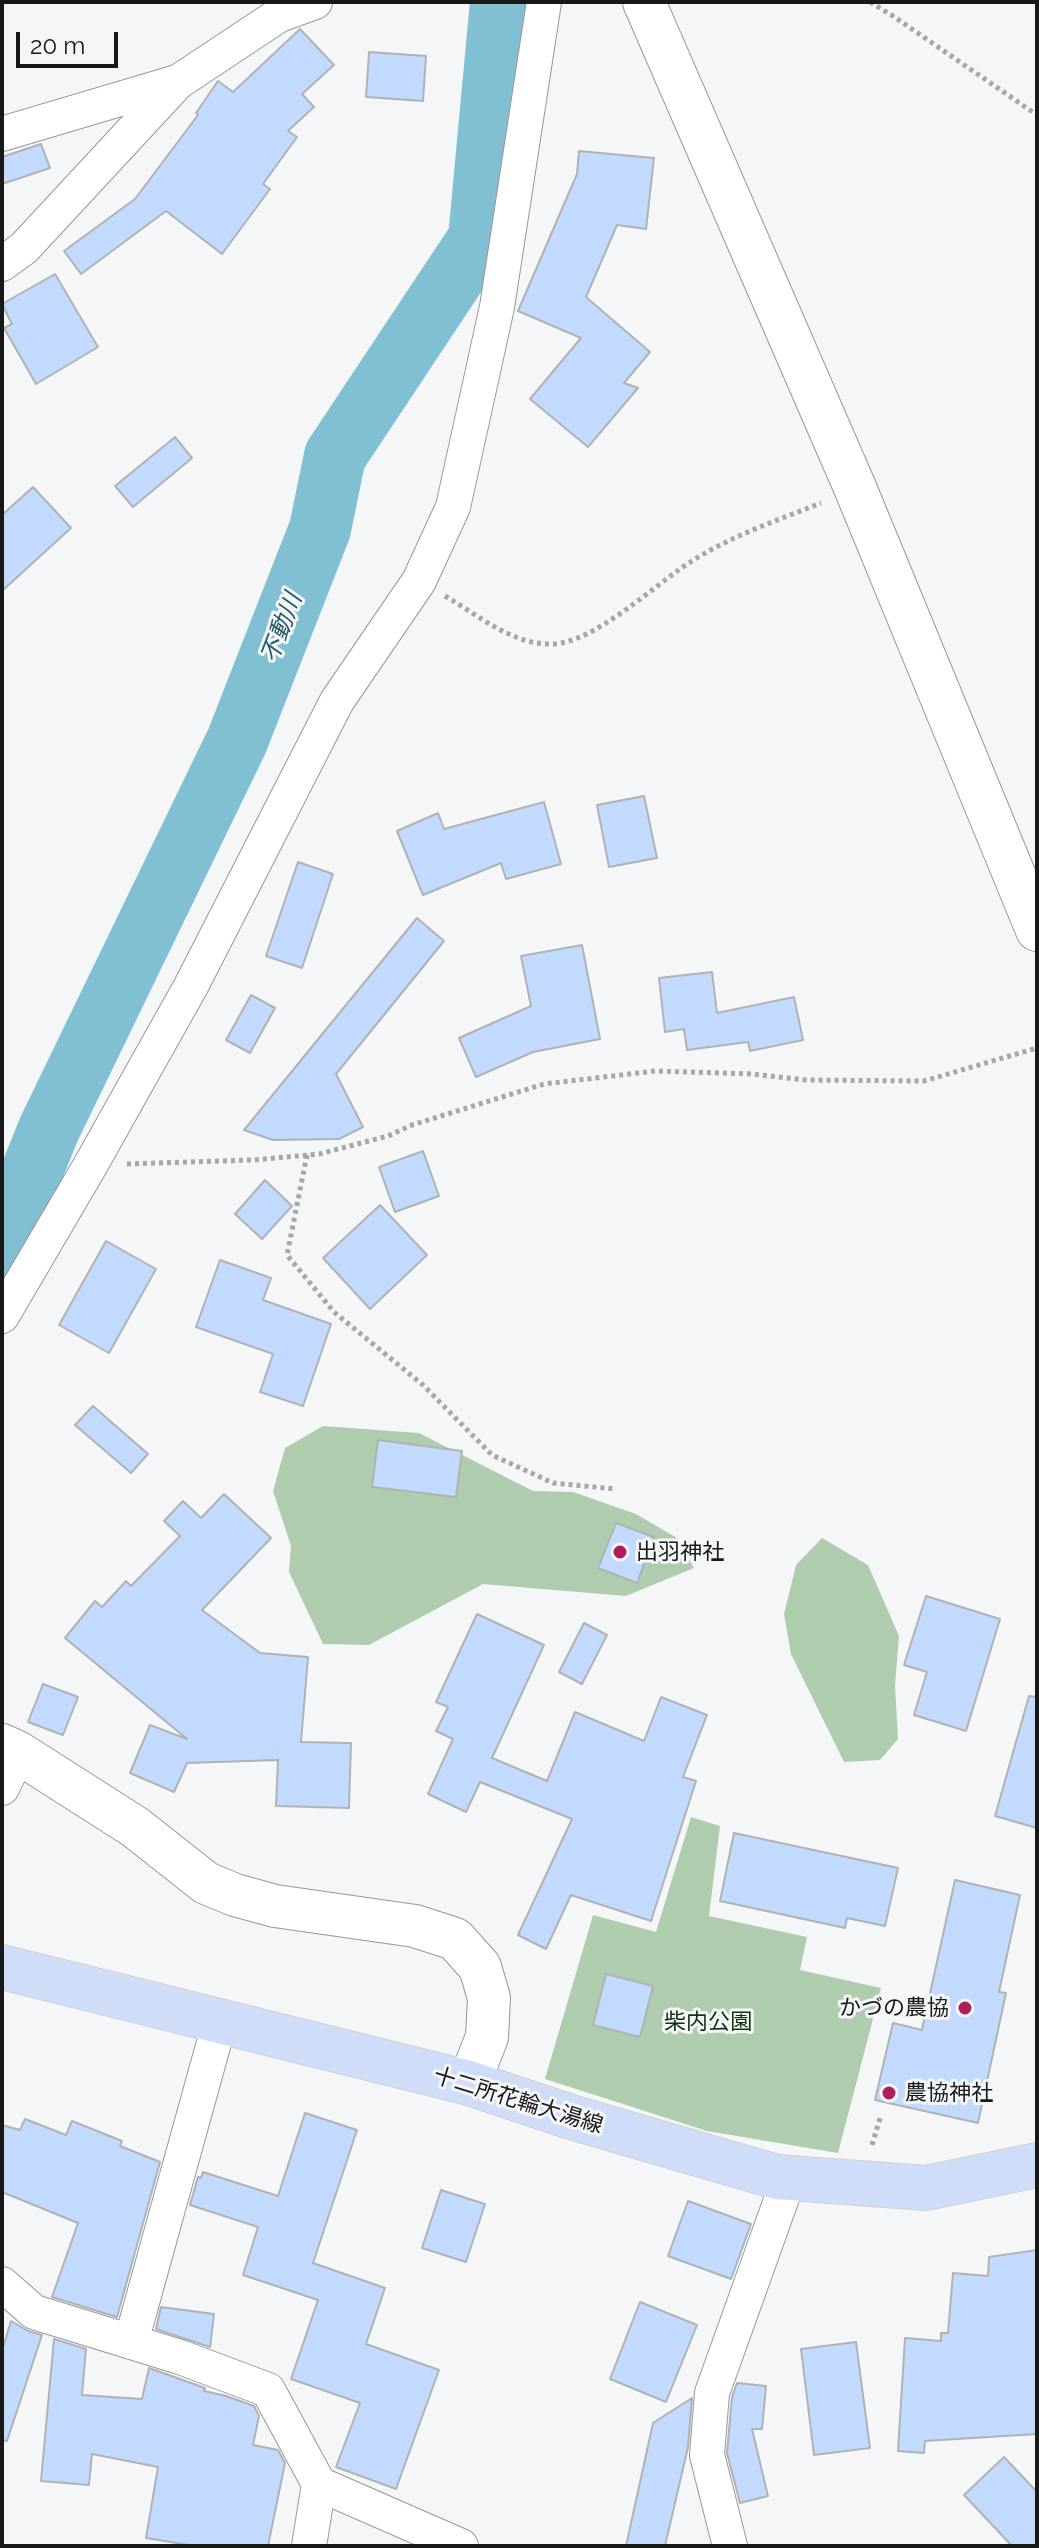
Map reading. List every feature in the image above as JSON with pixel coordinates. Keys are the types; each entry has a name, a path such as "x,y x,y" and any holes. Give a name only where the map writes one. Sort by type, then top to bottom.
{"main road":[{"name":"十二所花輪大湯線","path":"2,1967 469,2083 586,2122 777,2177 926,2188 1037,2165"}],"street":[{"path":"2,264 24,248 178,82 279,15 315,2"},
{"path":"2,1316 191,986 337,701 419,581 453,507 497,307 544,2"},
{"path":"644,2 856,490 1037,930"},
{"path":"2,134 178,82"},
{"path":"8,1762 135,1827 206,1883 275,1906 415,1926 455,1939 480,1967 489,1998 487,2037 469,2083"},
{"path":"131,2342 220,2021"},
{"path":"730,2546 707,2455 712,2393 789,2178"},
{"path":"2,2284 34,2312 180,2357 268,2390 319,2484 309,2546"},
{"path":"319,2484 461,2546"}],"path":[{"path":"870,2 1037,115"},
{"path":"419,581 522,642 553,645 583,637 693,560 768,523 856,490"},
{"path":"90,1166 254,1160 319,1154 388,1136 412,1125 544,1084 655,1071 751,1074 806,1080 924,1081 1037,1048"},
{"path":"307,1155 287,1255 334,1312 423,1385 492,1455 553,1483 616,1489"}],"green space":[{"path":"323,1426 419,1433 533,1491 573,1492 636,1514 677,1538 694,1568 626,1596 483,1584 369,1645 323,1644 289,1572 291,1546 273,1491 285,1448"},
{"path":"822,1538 868,1565 899,1636 895,1685 898,1739 880,1760 844,1762 791,1654 784,1614 796,1565"},
{"name":"柴内公園","path":"691,1817 720,1826 709,1916 807,1937 800,1970 881,1988 838,2153 707,2131 545,2079 593,1915 656,1932"}],"building":[{"path":"300,29 334,65 302,94 314,107 288,131 297,137 263,184 270,189 222,254 166,211 81,274 64,251 135,199 198,115 196,113 218,81 233,92"},
{"path":"369,52 426,56 423,101 366,97"},
{"path":"41,144 50,168 2,184 2,157"},
{"path":"579,151 654,158 646,229 617,225 586,297 650,352 624,383 638,388 588,447 530,399 581,338 518,311 577,174"},
{"path":"55,274 98,347 36,384 4,328 12,324 2,304"},
{"path":"175,437 192,458 133,507 115,486"},
{"path":"33,487 71,528 2,591 2,515"},
{"path":"644,796 657,858 609,867 597,805"},
{"path":"544,802 561,864 506,879 501,863 423,895 397,831 438,813 444,829"},
{"path":"298,862 333,874 302,968 266,956"},
{"path":"417,918 444,941 336,1074 363,1127 339,1139 273,1140 244,1130"},
{"path":"582,945 600,1039 533,1052 476,1077 459,1038 531,1006 521,956"},
{"path":"712,972 717,1013 794,997 803,1040 750,1051 748,1042 687,1050 684,1029 665,1032 659,978"},
{"path":"251,995 275,1008 250,1053 226,1040"},
{"path":"423,1151 439,1196 395,1212 379,1167"},
{"path":"265,1180 292,1206 262,1239 235,1214"},
{"path":"380,1205 427,1255 370,1309 323,1258"},
{"path":"106,1241 156,1269 109,1353 59,1325"},
{"path":"220,1260 271,1278 263,1300 331,1324 303,1406 260,1392 273,1354 196,1327"},
{"path":"93,1406 148,1454 131,1473 75,1425"},
{"path":"378,1440 462,1451 456,1497 372,1487"},
{"path":"224,1494 271,1538 202,1610 260,1653 308,1657 301,1742 351,1743 349,1808 276,1806 278,1760 187,1763 174,1792 130,1773 150,1725 187,1739 65,1638 95,1601 102,1607 126,1581 131,1586 180,1536 164,1521 183,1501 201,1518"},
{"name":"出羽神社","path":"616,1523 654,1537 637,1583 598,1568"},
{"path":"926,1596 1000,1619 966,1731 914,1715 927,1672 904,1665"},
{"path":"477,1614 544,1645 492,1758 547,1781 575,1712 644,1741 661,1697 707,1715 683,1777 696,1781 651,1921 571,1895 546,1949 518,1935 572,1819 480,1782 466,1812 428,1794 453,1739 436,1731 448,1707 436,1702"},
{"path":"584,1623 607,1635 582,1684 559,1672"},
{"path":"43,1684 78,1697 63,1735 28,1722"},
{"path":"1029,1696 1037,1697 1037,1828 995,1816"},
{"path":"734,1833 898,1868 885,1926 847,1918 845,1928 720,1901"},
{"name":"かづの農協","path":"955,1880 1020,1895 999,1992 1006,1993 978,2123 875,2100 893,2023 922,2030"},
{"path":"606,1974 653,1986 640,2037 593,2025"},
{"path":"305,2113 357,2130 313,2263 385,2288 366,2344 439,2370 396,2489 336,2467 360,2403 291,2379 318,2300 243,2275 258,2227 190,2205 198,2177 201,2178 203,2172 278,2196"},
{"path":"25,2119 66,2135 72,2121 122,2141 120,2146 160,2162 117,2317 52,2297 78,2223 2,2192 2,2125 20,2130"},
{"path":"441,2190 485,2204 466,2262 422,2248"},
{"path":"688,2201 751,2224 731,2279 668,2256"},
{"path":"1037,2250 1037,2434 925,2441 924,2453 898,2451 905,2338 941,2341 941,2333 948,2333 953,2273 988,2276 989,2257"},
{"path":"640,2302 697,2325 666,2402 610,2379"},
{"path":"161,2307 214,2314 210,2347 156,2329"},
{"path":"11,2321 42,2335 7,2441 2,2440 2,2351"},
{"path":"54,2339 86,2349 82,2395 142,2399 149,2368 205,2388 204,2391 254,2406 259,2416 253,2445 278,2450 285,2463 268,2546 195,2546 146,2538 158,2467 92,2454 89,2485 41,2481"},
{"path":"856,2342 870,2448 814,2455 801,2349"},
{"path":"737,2383 766,2386 762,2429 752,2429 768,2496 740,2503 727,2453 732,2397"},
{"path":"692,2398 688,2447 665,2546 626,2546 653,2423"},
{"path":"1004,2457 1037,2492 1037,2546 1012,2546 964,2495"}],"waterway":[{"name":"不動川","path":"2,1246 49,1129 237,741 320,529 335,456 479,239 501,2"}],"place":[{"name":"出羽神社","path":"620,1552"},
{"name":"かづの農協","path":"965,2008"},
{"name":"農協神社","path":"889,2093"}]}
